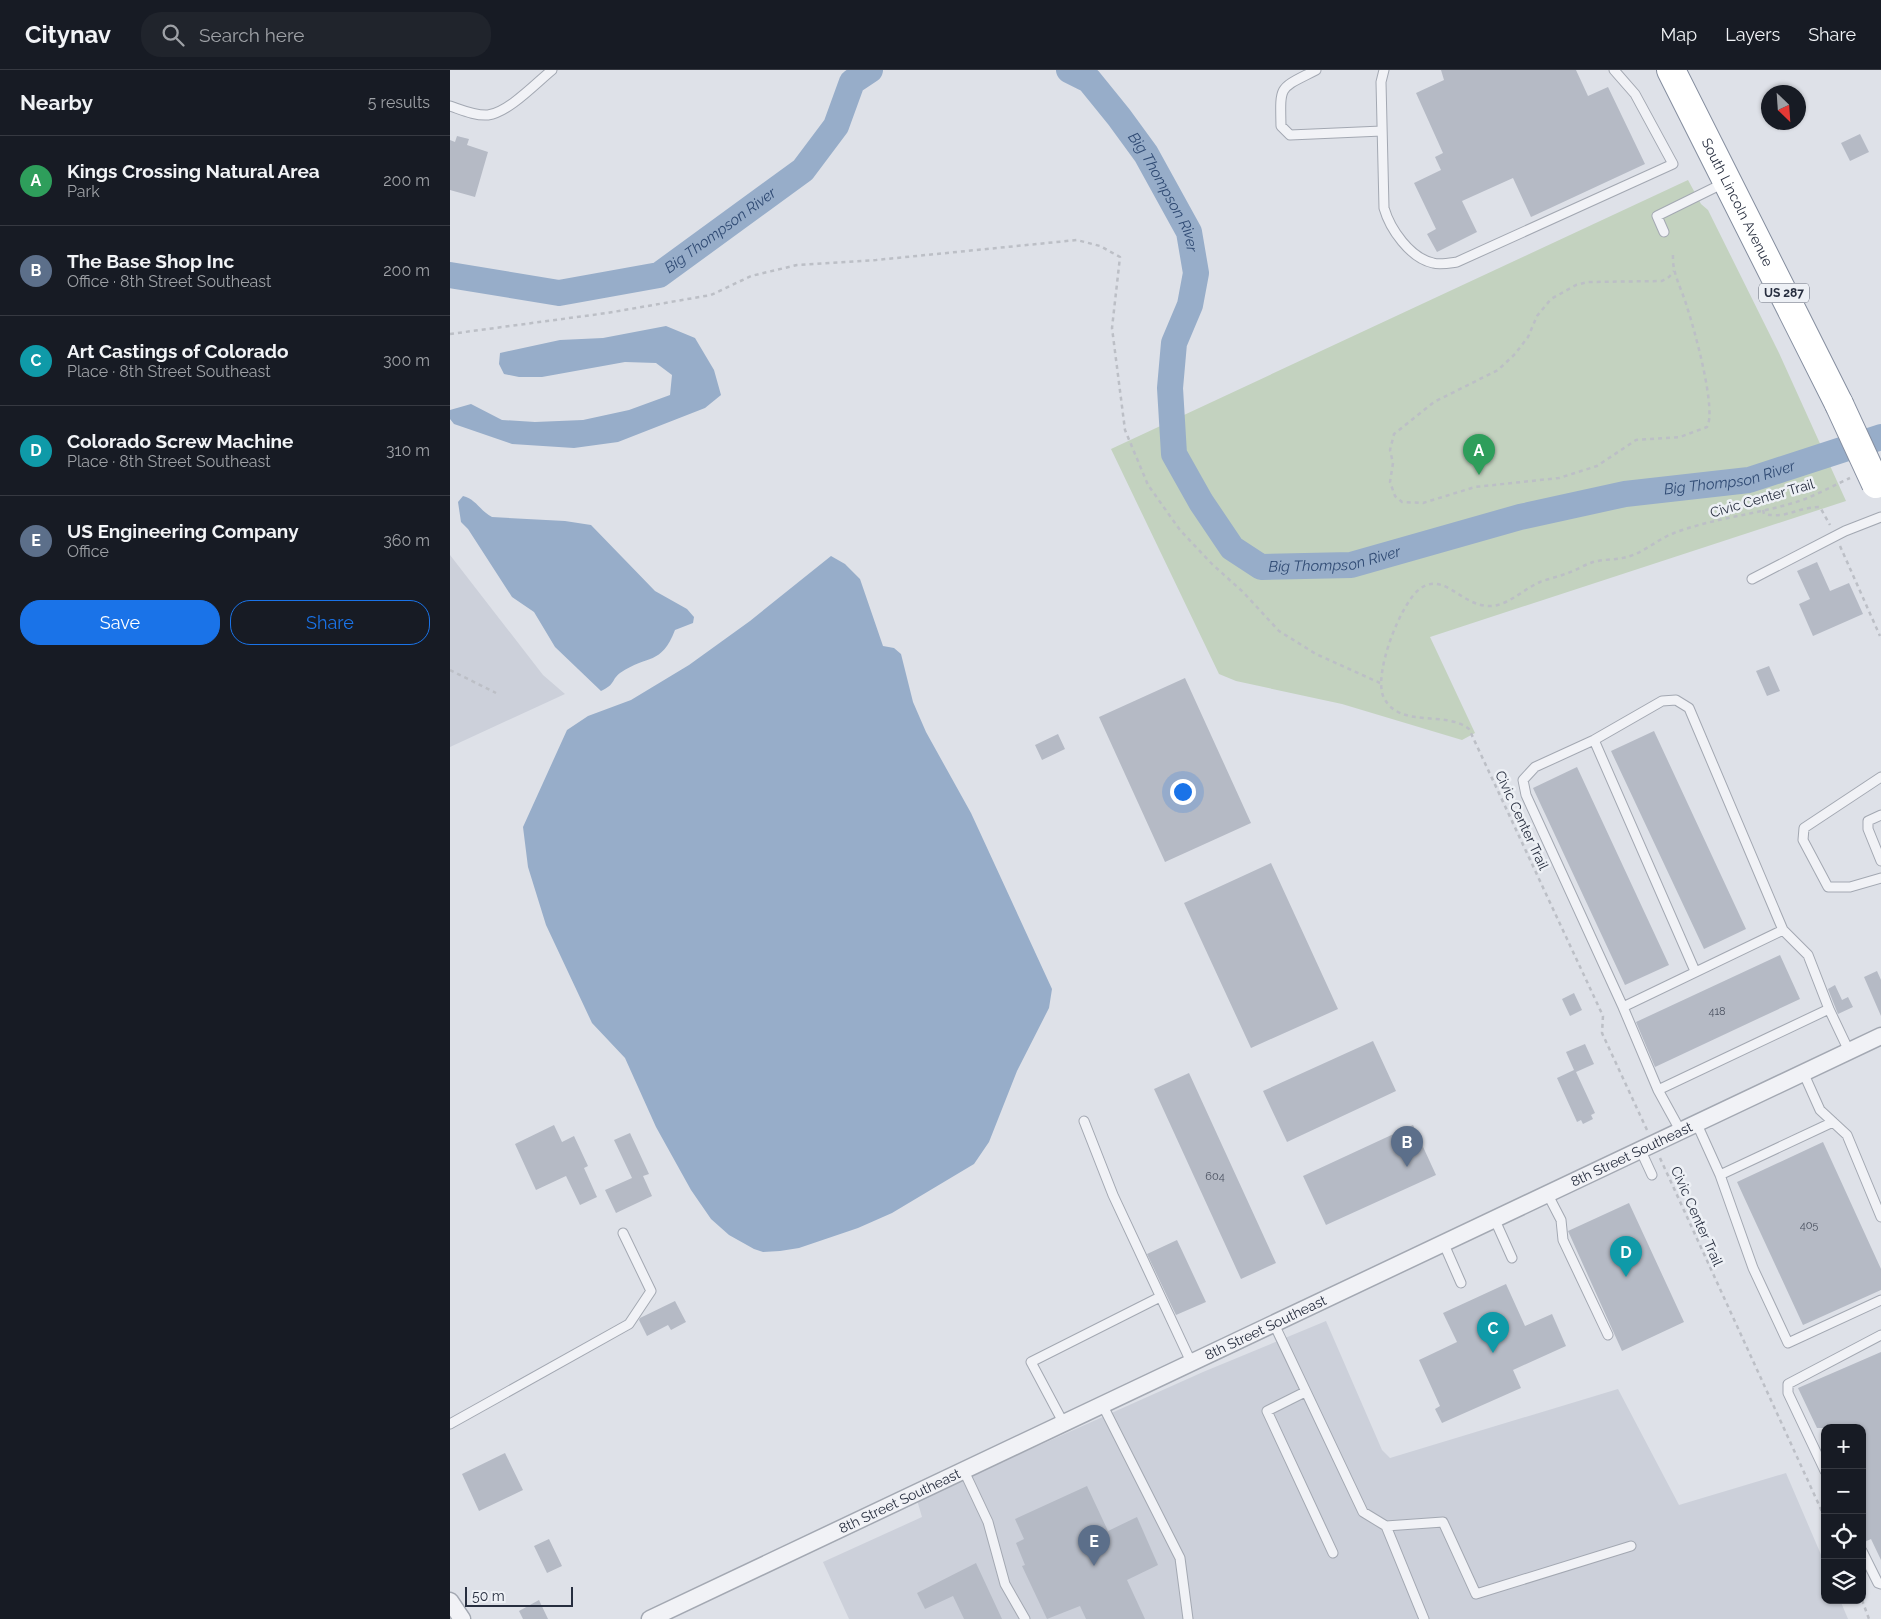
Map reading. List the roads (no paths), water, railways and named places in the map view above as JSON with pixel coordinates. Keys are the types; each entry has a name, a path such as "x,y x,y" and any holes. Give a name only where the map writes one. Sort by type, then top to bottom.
{"highway":[{"name":"South Lincoln Avenue","path":"1671,70 1729,181 1839,404 1878,490"}],"street":[{"name":"8th Street Southeast","path":"650,1619 1192,1364 1547,1192 1881,1036"},
{"path":"450,1601 462,1619"}],"lane":[{"path":"450,106 472,114 489,115 496,113 510,105 552,70"},
{"path":"1316,70 1287,85 1280,93 1281,126 1290,135 1382,130"},
{"path":"1384,70 1381,82 1384,208 1388,222 1400,239 1420,256 1433,263 1457,262 1672,164 1635,94 1614,70"},
{"path":"1664,232 1656,216 1729,181"},
{"path":"1752,579 1835,536 1881,517"},
{"path":"1680,1130 1658,1090 1623,1007 1526,796 1523,780 1535,766 1594,740 1662,701 1676,700 1689,708 1783,930 1808,955 1829,1009 1849,1051"},
{"path":"1594,740 1695,971"},
{"path":"1881,777 1804,828 1804,840 1828,887 1850,888 1881,878"},
{"path":"1881,815 1868,821 1868,828 1881,861"},
{"path":"1623,1007 1783,930"},
{"path":"1658,1090 1829,1009"},
{"path":"1803,1072 1820,1110 1847,1135 1881,1217"},
{"path":"1084,1121 1113,1195 1192,1364"},
{"path":"1696,1122 1720,1175 1753,1268 1788,1343 1881,1300"},
{"path":"1720,1175 1833,1122"},
{"path":"1647,1146 1652,1175"},
{"path":"1547,1192 1561,1220 1563,1240 1608,1335"},
{"path":"1494,1218 1512,1258"},
{"path":"450,1424 629,1324 651,1291 623,1233"},
{"path":"1443,1242 1461,1283"},
{"path":"1064,1424 1031,1362 1160,1297"},
{"path":"1274,1324 1364,1512 1386,1526 1424,1619"},
{"path":"1824,1469 1788,1393 1788,1384 1881,1335"},
{"path":"1305,1392 1267,1411 1333,1553"},
{"path":"1103,1406 1180,1558 1188,1619"},
{"path":"964,1471 988,1522 1005,1584 1025,1619"},
{"path":"1386,1526 1443,1522 1476,1594 1631,1546"},
{"path":"1866,1559 1878,1582 1881,1584"}],"water":[{"path":"666,326 695,338 714,370 721,395 705,408 618,442 574,448 512,444 454,424 450,419 450,410 471,404 502,420 535,422 583,420 629,410 670,395 672,375 656,363 625,362 542,377 519,377 504,374 499,364 500,353 560,340 603,338"},
{"path":"463,496 492,517 565,521 591,525 655,591 687,609 694,617 693,623 675,630 670,641 659,654 620,673 609,686 601,691 555,647 534,612 512,597 468,529 461,522 458,502"},
{"path":"831,556 845,564 860,579 883,646 894,648 901,654 913,702 926,732 971,813 1052,989 1049,1008 1017,1071 989,1142 974,1164 892,1213 858,1228 799,1248 763,1252 729,1235 711,1219 691,1190 656,1127 625,1058 592,1023 546,925 528,867 523,827 567,730 588,716 631,700 689,665 750,621"}],"waterway":[{"name":"Big Thompson River","path":"450,275 559,293 659,275 803,170 836,126 852,82 870,70"},
{"name":"Big Thompson River","path":"1069,70 1089,80 1119,117 1146,154 1189,232 1196,273 1190,305 1174,343 1170,388 1174,454 1201,502 1232,548 1261,567 1351,565 1520,517 1625,494 1749,480 1881,437"}],"place":[{"name":"Kings Crossing Natural Area","path":"1479,475"},
{"name":"The Base Shop Inc","path":"1407,1167"},
{"name":"Colorado Screw Machine","path":"1626,1277"},
{"name":"Art Castings of Colorado","path":"1493,1353"},
{"name":"US Engineering Company","path":"1094,1566"}]}
